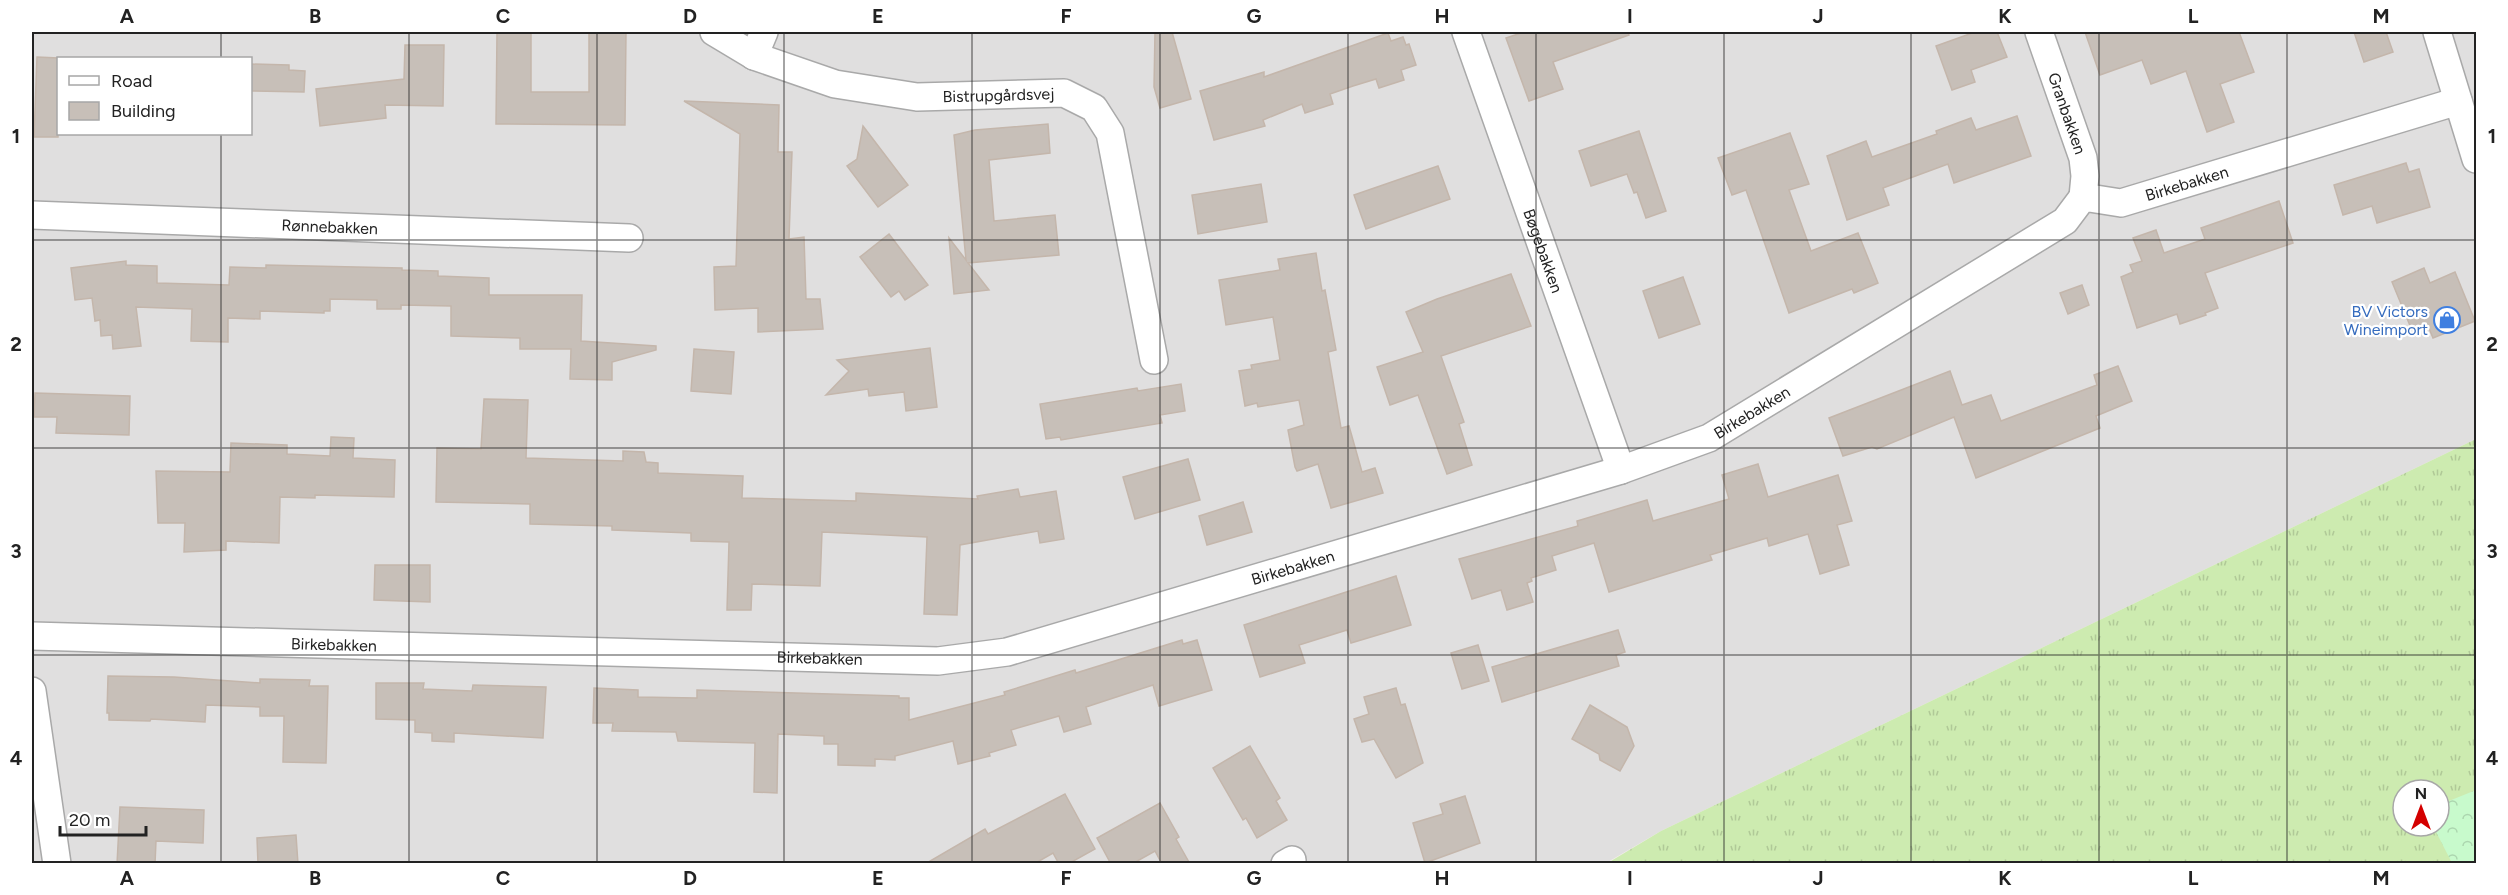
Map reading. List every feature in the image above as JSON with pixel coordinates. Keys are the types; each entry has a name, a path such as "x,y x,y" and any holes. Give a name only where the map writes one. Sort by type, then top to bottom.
{"street":[{"name":"Bistrupgårdsvej","path":"714,32 759,44 835,84 917,97 1064,93 1094,108 1110,133 1154,360"},
{"name":"Bøgebakken","path":"1466,32 1621,470"},
{"name":"Granbakken","path":"2039,32 2083,158 2085,176 2083,197"},
{"path":"2437,32 2476,159"},
{"name":"Birkebakken","path":"32,636 938,661 1007,652 1621,470 1708,438 2065,221 2083,197 2121,202 2458,100"},
{"name":"Rønnebakken","path":"32,215 629,238"},
{"path":"32,691 57,864"}],"shaded area":[{"path":"32,32 2476,32 2476,439 1661,831 1606,863 32,863"}],"green space":[{"path":"2476,439 2476,863 1606,864 1661,831"},
{"path":"2476,790 2476,863 2452,863 2439,838 2451,838 2451,800"}],"building":[{"path":"497,32 531,32 531,92 589,92 589,32 626,32 625,125 496,124"},
{"path":"1155,32 1172,32 1191,99 1160,108 1154,87"},
{"path":"1524,32 1628,32 1629,35 1553,62 1563,89 1529,101 1506,38"},
{"path":"1975,32 1997,32 2007,57 1971,70 1975,82 1952,90 1936,46"},
{"path":"2085,32 2239,32 2254,72 2220,84 2234,122 2207,132 2186,71 2151,84 2142,60 2100,75"},
{"path":"2354,32 2386,32 2393,52 2364,62"},
{"path":"1388,33 1391,41 1403,37 1406,45 1409,44 1416,65 1401,70 1404,80 1379,88 1376,79 1353,86 1330,94 1333,104 1305,113 1302,104 1263,120 1265,126 1214,140 1200,91 1264,72 1264,77"},
{"path":"405,45 444,45 443,106 385,105 386,118 320,126 316,89 404,79"},
{"path":"37,57 57,58 58,137 34,137"},
{"path":"252,64 289,65 289,70 305,71 304,92 252,91"},
{"path":"684,101 779,105 778,152 792,152 789,239 804,237 806,299 820,299 823,329 758,332 758,308 715,310 714,267 736,266 740,134"},
{"path":"2017,116 2031,156 1954,183 1948,164 1883,188 1889,205 1847,220 1827,156 1866,141 1872,157 1937,134 1936,131 1971,118 1976,130"},
{"path":"1048,124 1050,153 989,160 994,221 1055,215 1059,255 968,263 989,290 954,294 949,238 966,260 954,135 975,130"},
{"path":"863,126 908,185 878,207 847,166 857,159"},
{"path":"1639,131 1666,211 1646,218 1637,192 1634,193 1627,174 1591,186 1579,151"},
{"path":"1790,133 1809,184 1789,190 1811,251 1858,233 1878,283 1854,293 1852,289 1789,313 1746,190 1732,195 1718,158"},
{"path":"2406,163 2409,172 2419,169 2430,207 2377,223 2372,206 2343,215 2334,185"},
{"path":"1438,166 1450,199 1366,229 1354,195"},
{"path":"1261,184 1267,222 1198,234 1192,195"},
{"path":"2279,201 2293,243 2205,273 2218,308 2205,313 2206,315 2180,324 2177,314 2137,328 2121,277 2133,272 2130,265 2142,261 2133,238 2156,230 2164,253 2205,239 2201,228"},
{"path":"889,234 928,285 905,300 899,291 891,297 860,257"},
{"path":"1316,253 1336,350 1328,352 1341,428 1349,426 1362,472 1375,468 1383,493 1331,508 1318,464 1297,471 1295,467 1288,430 1304,425 1299,400 1258,407 1257,403 1245,406 1239,371 1252,369 1251,365 1280,360 1273,317 1226,325 1219,280 1280,270 1278,259"},
{"path":"126,261 126,265 157,266 157,283 229,285 230,267 266,268 266,265 402,268 402,270 438,271 438,276 489,278 489,295 582,295 581,341 656,346 656,350 612,362 612,380 570,379 571,349 520,349 520,338 451,336 451,306 401,305 401,309 377,309 377,300 330,299 330,311 324,311 324,313 260,311 260,319 228,318 228,342 191,341 192,309 136,307 141,346 113,349 112,335 101,336 100,320 95,321 92,298 75,300 71,268"},
{"path":"2424,268 2430,283 2455,272 2475,321 2433,338 2428,326 2413,333 2392,282"},
{"path":"1511,274 1531,326 1441,356 1464,422 1459,424 1472,465 1447,474 1418,395 1390,405 1377,367 1423,352 1406,312"},
{"path":"1683,277 1700,324 1659,338 1643,291"},
{"path":"2082,285 2089,305 2068,314 2060,293"},
{"path":"930,348 937,407 906,411 904,392 869,396 868,389 826,395 849,371 837,360"},
{"path":"694,349 734,352 731,394 691,391"},
{"path":"2118,366 2132,401 2096,416 2100,428 1976,478 1954,417 1877,449 1872,447 1843,456 1829,418 1950,371 1962,405 1991,395 2001,421 2097,385 2094,375"},
{"path":"1181,384 1185,411 1160,415 1162,423 1061,440 1060,437 1046,439 1040,404 1137,388 1138,391"},
{"path":"35,393 130,396 129,435 56,433 57,417 34,417"},
{"path":"484,399 528,400 526,458 623,461 623,451 644,452 646,462 658,463 658,473 743,476 742,498 856,501 856,493 978,499 977,496 1018,489 1020,497 1056,491 1064,539 1040,543 1038,531 960,545 957,615 924,614 927,537 822,532 820,586 752,584 751,610 727,610 729,542 691,541 691,533 612,530 612,526 530,524 530,504 436,502 437,448 481,449"},
{"path":"331,437 354,438 353,458 395,460 394,497 315,495 315,498 280,497 279,543 226,541 226,550 184,552 185,523 158,523 156,471 230,472 231,443 287,445 287,454 330,456"},
{"path":"1188,459 1200,500 1135,519 1123,477"},
{"path":"1758,464 1768,497 1838,475 1852,521 1837,525 1849,565 1820,574 1808,534 1769,546 1767,538 1710,555 1712,560 1609,592 1594,543 1552,556 1556,570 1531,578 1532,581 1527,583 1533,602 1507,610 1501,590 1472,599 1459,559 1578,526 1577,521 1647,500 1653,521 1729,499 1722,475"},
{"path":"1243,502 1252,532 1207,545 1199,516"},
{"path":"375,565 430,565 430,602 374,600"},
{"path":"1396,576 1411,625 1351,643 1347,630 1299,645 1305,663 1260,677 1244,625"},
{"path":"1618,630 1625,652 1616,655 1619,666 1502,702 1492,667"},
{"path":"1182,640 1183,644 1197,640 1212,690 1159,706 1153,685 1086,707 1091,724 1064,732 1059,716 1011,730 1016,745 989,753 990,756 958,764 953,741 895,756 895,760 875,759 875,766 838,765 838,744 824,744 824,736 778,734 777,793 754,792 755,743 678,741 676,732 612,731 613,723 593,723 594,688 638,690 638,697 697,698 697,690 899,696 899,698 909,698 909,720 1005,695 1004,692 1075,670 1076,673"},
{"path":"1478,645 1489,681 1462,689 1451,653"},
{"path":"108,676 174,677 260,683 260,679 310,680 309,686 328,686 326,763 283,762 284,716 260,716 260,707 206,705 205,722 151,719 150,721 109,720 109,713 107,713"},
{"path":"376,683 424,683 423,689 472,691 473,685 546,687 543,738 454,733 454,742 432,741 432,733 415,732 415,720 376,719"},
{"path":"1396,688 1401,705 1405,704 1423,763 1396,778 1374,739 1362,742 1354,719 1369,714 1364,697"},
{"path":"1590,705 1627,727 1634,746 1620,771 1600,760 1599,754 1572,739"},
{"path":"1250,746 1280,798 1276,801 1287,820 1257,838 1246,818 1243,820 1213,768"},
{"path":"1065,794 1095,849 1068,864 1059,864 1053,853 1034,864 925,864 985,829 988,834"},
{"path":"1465,796 1480,843 1425,863 1413,823 1443,814 1440,804"},
{"path":"1160,803 1179,837 1176,839 1190,864 1162,864 1155,851 1132,864 1111,864 1097,838"},
{"path":"120,807 204,810 203,843 156,841 155,864 117,864"},
{"path":"296,835 298,864 258,864 257,838"}],"place":[{"name":"BV Victors Wineimport","path":"2447,320"}]}
